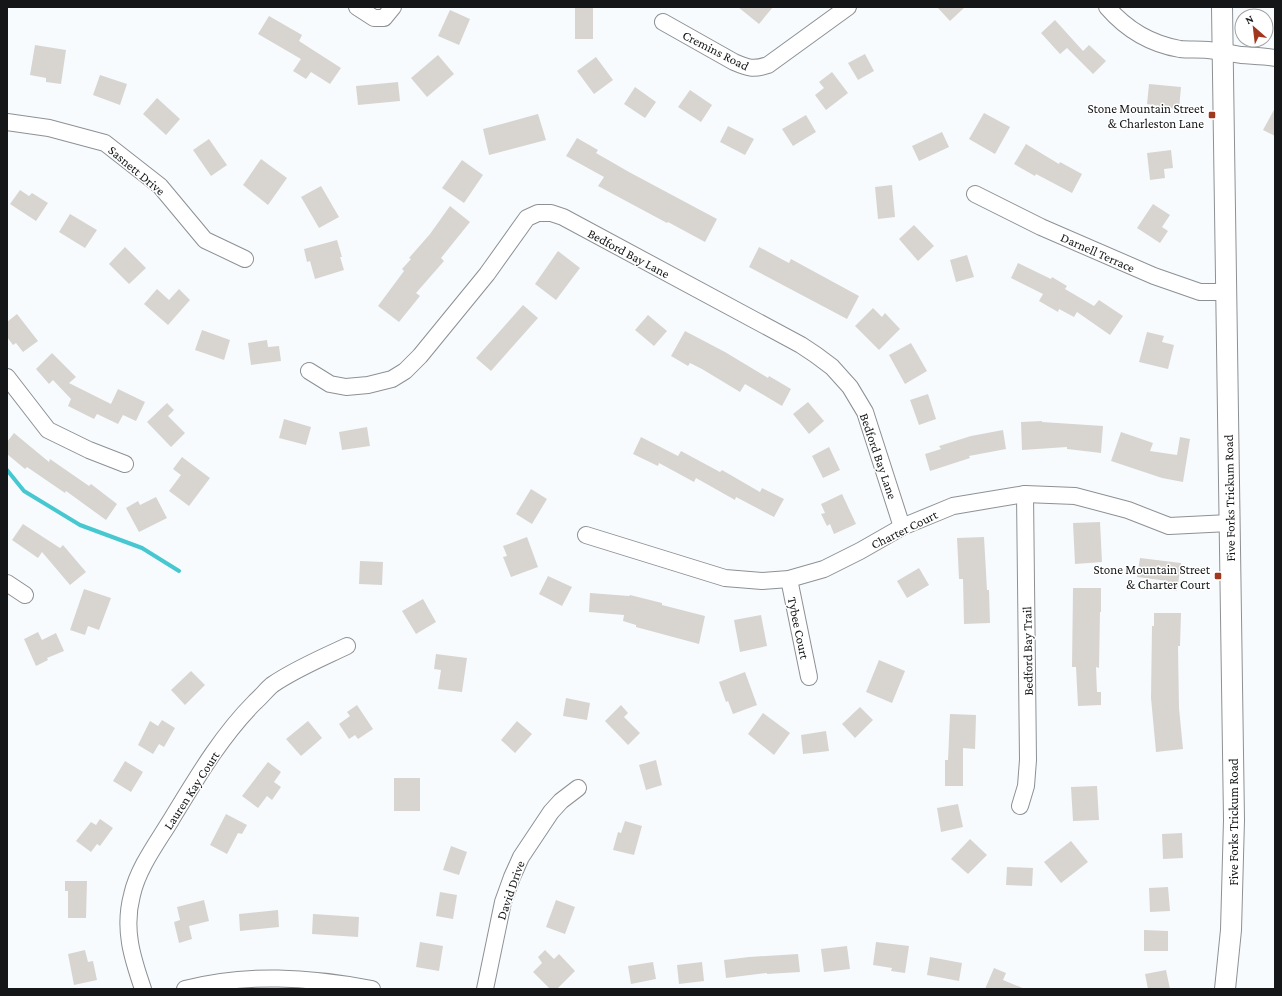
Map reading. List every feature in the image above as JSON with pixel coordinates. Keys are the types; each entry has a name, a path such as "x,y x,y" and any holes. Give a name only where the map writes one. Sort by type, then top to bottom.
{"main road":[{"name":"Five Forks Trickum Road","path":"1222,7 1234,820 1231,930 1229,963 1225,989"}],"street":[{"path":"357,7 374,18 384,18 393,7"},
{"name":"Cremins Road","path":"663,22 734,62 756,69 768,65 848,7"},
{"path":"1107,7 1120,21 1138,35 1159,43 1180,49 1207,50 1275,58"},
{"name":"Sasnett Drive","path":"7,122 49,128 106,143 160,186 205,240 245,259"},
{"name":"Darnell Terrace","path":"975,194 1041,227 1154,276 1200,292 1226,292"},
{"name":"Bedford Bay Lane","path":"309,371 330,384 346,387 368,385 392,379 405,371 420,356 488,274 528,218 538,213 550,213 563,217 801,345 832,367 850,387 864,412 902,527"},
{"path":"7,377 48,430 88,450 125,464"},
{"name":"Charter Court","path":"586,535 725,578 762,581 789,579 824,569 860,551 902,527 953,506 1026,494 1075,496 1128,510 1169,526 1229,523"},
{"name":"Bedford Bay Trail","path":"1020,806 1026,786 1028,760 1026,494"},
{"name":"Tybee Court","path":"789,579 809,677"},
{"path":"7,583 25,595"},
{"name":"Lauren Kay Court","path":"143,989 135,967 128,934 128,914 132,894 149,855 197,778 240,717 272,686 308,665 347,646"},
{"name":"David Drive","path":"485,989 503,902 520,857 550,812 578,788"},
{"path":"184,989 223,981 251,978 297,978 342,983 372,989"}],"building":[{"path":"738,7 773,7 759,24"},
{"path":"937,7 965,7 950,21"},
{"path":"575,8 593,8 593,39 575,39"},
{"path":"450,10 470,19 459,45 438,36"},
{"path":"269,16 302,35 299,41 341,68 330,84 311,72 306,79 293,71 301,59 258,34"},
{"path":"1055,20 1083,51 1089,45 1106,61 1093,74 1067,48 1060,54 1041,33"},
{"path":"35,45 66,50 61,84 46,82 46,78 30,75"},
{"path":"865,54 874,71 858,80 848,63"},
{"path":"438,55 454,74 427,97 411,78"},
{"path":"596,57 613,80 594,94 577,71"},
{"path":"832,72 848,93 826,110 815,95 824,88 819,82"},
{"path":"100,75 127,84 120,105 93,95"},
{"path":"398,82 400,101 358,105 356,86"},
{"path":"1149,84 1181,87 1179,109 1169,108 1169,113 1158,112 1159,106 1147,104"},
{"path":"635,87 656,102 645,118 624,104"},
{"path":"690,90 712,105 701,122 678,107"},
{"path":"157,98 180,119 166,135 143,114"},
{"path":"1275,108 1275,136 1263,130"},
{"path":"984,113 1010,127 995,154 969,139"},
{"path":"538,114 546,140 489,155 483,129"},
{"path":"806,115 816,132 793,146 782,129"},
{"path":"728,126 754,139 745,155 720,142"},
{"path":"942,132 949,147 919,161 912,146"},
{"path":"577,138 598,150 596,153 717,219 705,242 598,186 604,177 566,156"},
{"path":"209,139 227,165 211,176 193,150"},
{"path":"1026,144 1059,164 1060,162 1082,174 1072,193 1036,174 1035,176 1014,164"},
{"path":"1171,150 1173,168 1164,169 1165,178 1150,180 1147,153"},
{"path":"261,159 287,178 268,205 243,185"},
{"path":"462,160 483,175 464,203 442,188"},
{"path":"892,185 895,217 878,219 875,187"},
{"path":"321,186 339,217 319,228 301,197"},
{"path":"20,190 29,196 32,193 48,203 36,221 10,204"},
{"path":"1153,204 1170,215 1162,227 1168,231 1160,243 1137,228"},
{"path":"450,206 470,222 441,258 444,261 416,293 420,296 399,322 378,306 404,271 402,269 411,259 409,258 430,234"},
{"path":"70,214 97,230 85,248 59,232"},
{"path":"914,225 934,246 918,261 899,239"},
{"path":"337,240 344,270 315,279 310,261 307,262 304,249"},
{"path":"125,247 146,268 129,284 109,264"},
{"path":"759,247 789,263 791,259 859,296 847,319 749,267"},
{"path":"558,251 580,268 556,300 535,284"},
{"path":"967,255 974,277 956,282 950,260"},
{"path":"1018,263 1051,279 1052,277 1067,286 1065,289 1094,306 1099,300 1123,316 1110,335 1077,312 1074,317 1059,309 1058,312 1039,301 1043,294 1011,278"},
{"path":"157,289 169,300 179,289 190,300 168,325 144,304"},
{"path":"523,305 538,318 491,371 476,358"},
{"path":"873,308 882,317 885,313 900,329 879,350 855,326"},
{"path":"17,314 38,341 23,352 16,343 13,345 7,337 7,322"},
{"path":"648,315 667,331 654,346 635,330"},
{"path":"202,330 230,340 224,360 195,350"},
{"path":"685,331 725,352 768,378 769,376 791,389 782,406 745,384 740,392 702,369 690,363 688,366 671,356"},
{"path":"1147,332 1164,336 1162,342 1174,345 1168,369 1139,362"},
{"path":"267,340 268,347 279,346 281,361 251,365 248,343"},
{"path":"911,343 927,371 905,384 889,355"},
{"path":"52,353 76,377 69,383 111,404 118,389 145,402 136,421 123,415 118,424 97,414 94,419 68,406 71,399 53,380 49,384 36,369"},
{"path":"928,394 936,419 919,425 910,400"},
{"path":"808,402 824,421 809,434 793,414"},
{"path":"167,403 174,410 168,416 185,433 171,447 147,422"},
{"path":"284,419 311,427 306,445 279,438"},
{"path":"1042,421 1103,426 1101,453 1067,449 1067,447 1022,450 1021,422"},
{"path":"367,427 370,446 342,450 339,432"},
{"path":"1003,430 1006,449 969,456 970,458 930,471 925,454 941,449 939,446 971,436"},
{"path":"1121,432 1153,443 1150,451 1177,455 1180,437 1190,439 1183,482 1162,478 1111,461"},
{"path":"14,433 49,462 50,459 89,486 91,484 117,504 106,520 66,491 65,493 27,467 25,469 7,454 7,442"},
{"path":"641,437 678,456 681,451 720,472 722,470 760,492 762,488 784,499 774,517 736,497 735,500 696,478 694,482 659,463 658,466 633,454"},
{"path":"829,447 840,470 823,478 812,456"},
{"path":"182,457 210,478 189,506 169,491 181,475 173,469"},
{"path":"531,489 547,499 532,524 516,514"},
{"path":"842,494 856,524 834,534 830,524 827,526 821,514 825,513 821,504"},
{"path":"156,497 167,518 139,532 126,508 138,501 140,505"},
{"path":"1100,522 1102,562 1075,564 1073,523"},
{"path":"23,524 60,548 63,545 86,572 70,585 42,552 38,558 12,540"},
{"path":"527,537 538,567 511,577 503,557 507,556 503,546"},
{"path":"984,537 987,590 989,590 990,623 964,624 963,579 959,579 957,538"},
{"path":"1140,558 1181,563 1177,591 1167,589 1168,581 1137,577"},
{"path":"360,561 383,562 382,585 359,584"},
{"path":"919,568 929,585 907,598 897,581"},
{"path":"548,576 572,587 562,606 539,594"},
{"path":"1073,588 1101,588 1099,668 1096,667 1097,692 1101,692 1101,705 1078,706 1076,667 1072,667"},
{"path":"84,589 111,598 99,630 88,626 85,635 70,630"},
{"path":"590,593 630,595 705,616 699,644 636,627 636,625 623,621 624,615 589,612"},
{"path":"423,599 436,622 416,634 402,611"},
{"path":"1154,613 1181,613 1180,646 1178,646 1179,708 1183,749 1156,752 1151,698 1152,626 1154,626"},
{"path":"761,615 767,646 740,652 734,620"},
{"path":"38,632 42,640 56,633 64,651 47,658 48,660 36,666 24,639"},
{"path":"436,654 467,658 462,692 438,689 441,670 434,669"},
{"path":"879,660 905,671 892,703 866,692"},
{"path":"191,671 205,685 185,705 171,690"},
{"path":"745,672 757,705 733,714 728,701 726,702 719,682"},
{"path":"566,698 590,703 587,720 563,716"},
{"path":"357,705 373,729 358,739 355,735 349,739 339,724 350,716 347,712"},
{"path":"621,705 628,713 624,717 640,733 628,745 605,721"},
{"path":"860,707 873,720 855,738 842,724"},
{"path":"763,713 790,733 774,755 748,734"},
{"path":"950,714 976,715 975,749 963,748 963,786 945,786 945,760 948,760"},
{"path":"162,720 175,728 164,747 159,744 153,754 138,745 150,721 158,726"},
{"path":"308,721 322,738 301,756 286,739"},
{"path":"517,721 532,734 515,753 501,740"},
{"path":"826,731 829,751 803,754 801,735"},
{"path":"656,760 662,785 646,790 639,765"},
{"path":"125,761 143,772 131,792 113,781"},
{"path":"268,762 281,772 274,782 281,787 272,800 267,796 258,808 242,796"},
{"path":"394,778 420,778 420,811 394,811"},
{"path":"1097,786 1099,820 1073,821 1071,787"},
{"path":"958,804 963,827 941,832 937,808"},
{"path":"226,814 247,825 242,834 238,833 227,854 210,845"},
{"path":"100,819 113,828 100,846 97,844 91,852 76,841 91,822 96,825"},
{"path":"625,821 642,826 634,855 613,850 618,832 621,833"},
{"path":"1182,833 1183,858 1163,859 1162,834"},
{"path":"970,839 987,855 968,874 951,859"},
{"path":"1071,841 1088,862 1061,883 1044,862"},
{"path":"451,846 467,852 459,875 443,870"},
{"path":"1007,867 1033,868 1032,886 1006,885"},
{"path":"65,881 87,881 86,918 68,918 68,891 65,891"},
{"path":"1168,887 1170,911 1150,912 1149,888"},
{"path":"440,892 457,895 453,919 436,916"},
{"path":"204,900 209,921 189,926 192,939 179,943 174,922 180,920 177,907"},
{"path":"556,900 575,907 565,934 546,927"},
{"path":"278,910 279,927 240,931 239,914"},
{"path":"313,914 359,917 358,937 312,934"},
{"path":"1144,930 1168,931 1168,951 1144,951"},
{"path":"420,942 443,946 439,971 416,967"},
{"path":"876,942 909,946 905,973 891,971 892,968 873,965"},
{"path":"847,946 850,969 824,972 821,949"},
{"path":"85,950 88,962 93,961 97,980 74,985 68,954"},
{"path":"545,950 554,959 559,954 575,971 557,989 550,989 533,972 542,963 538,957"},
{"path":"798,954 800,972 767,973 726,978 724,960"},
{"path":"930,957 962,963 959,981 927,975"},
{"path":"653,962 656,979 631,984 628,966"},
{"path":"702,962 704,981 679,984 677,965"},
{"path":"994,968 1006,973 1003,980 1025,989 985,989"},
{"path":"1166,970 1170,989 1148,989 1145,974"}],"waterway":[{"path":"7,470 24,491 80,525 142,548 179,571"}],"place":[{"name":"Stone Mountain Street & Charleston Lane","path":"1212,115"},
{"name":"Stone Mountain Street & Charter Court","path":"1218,576"}]}
